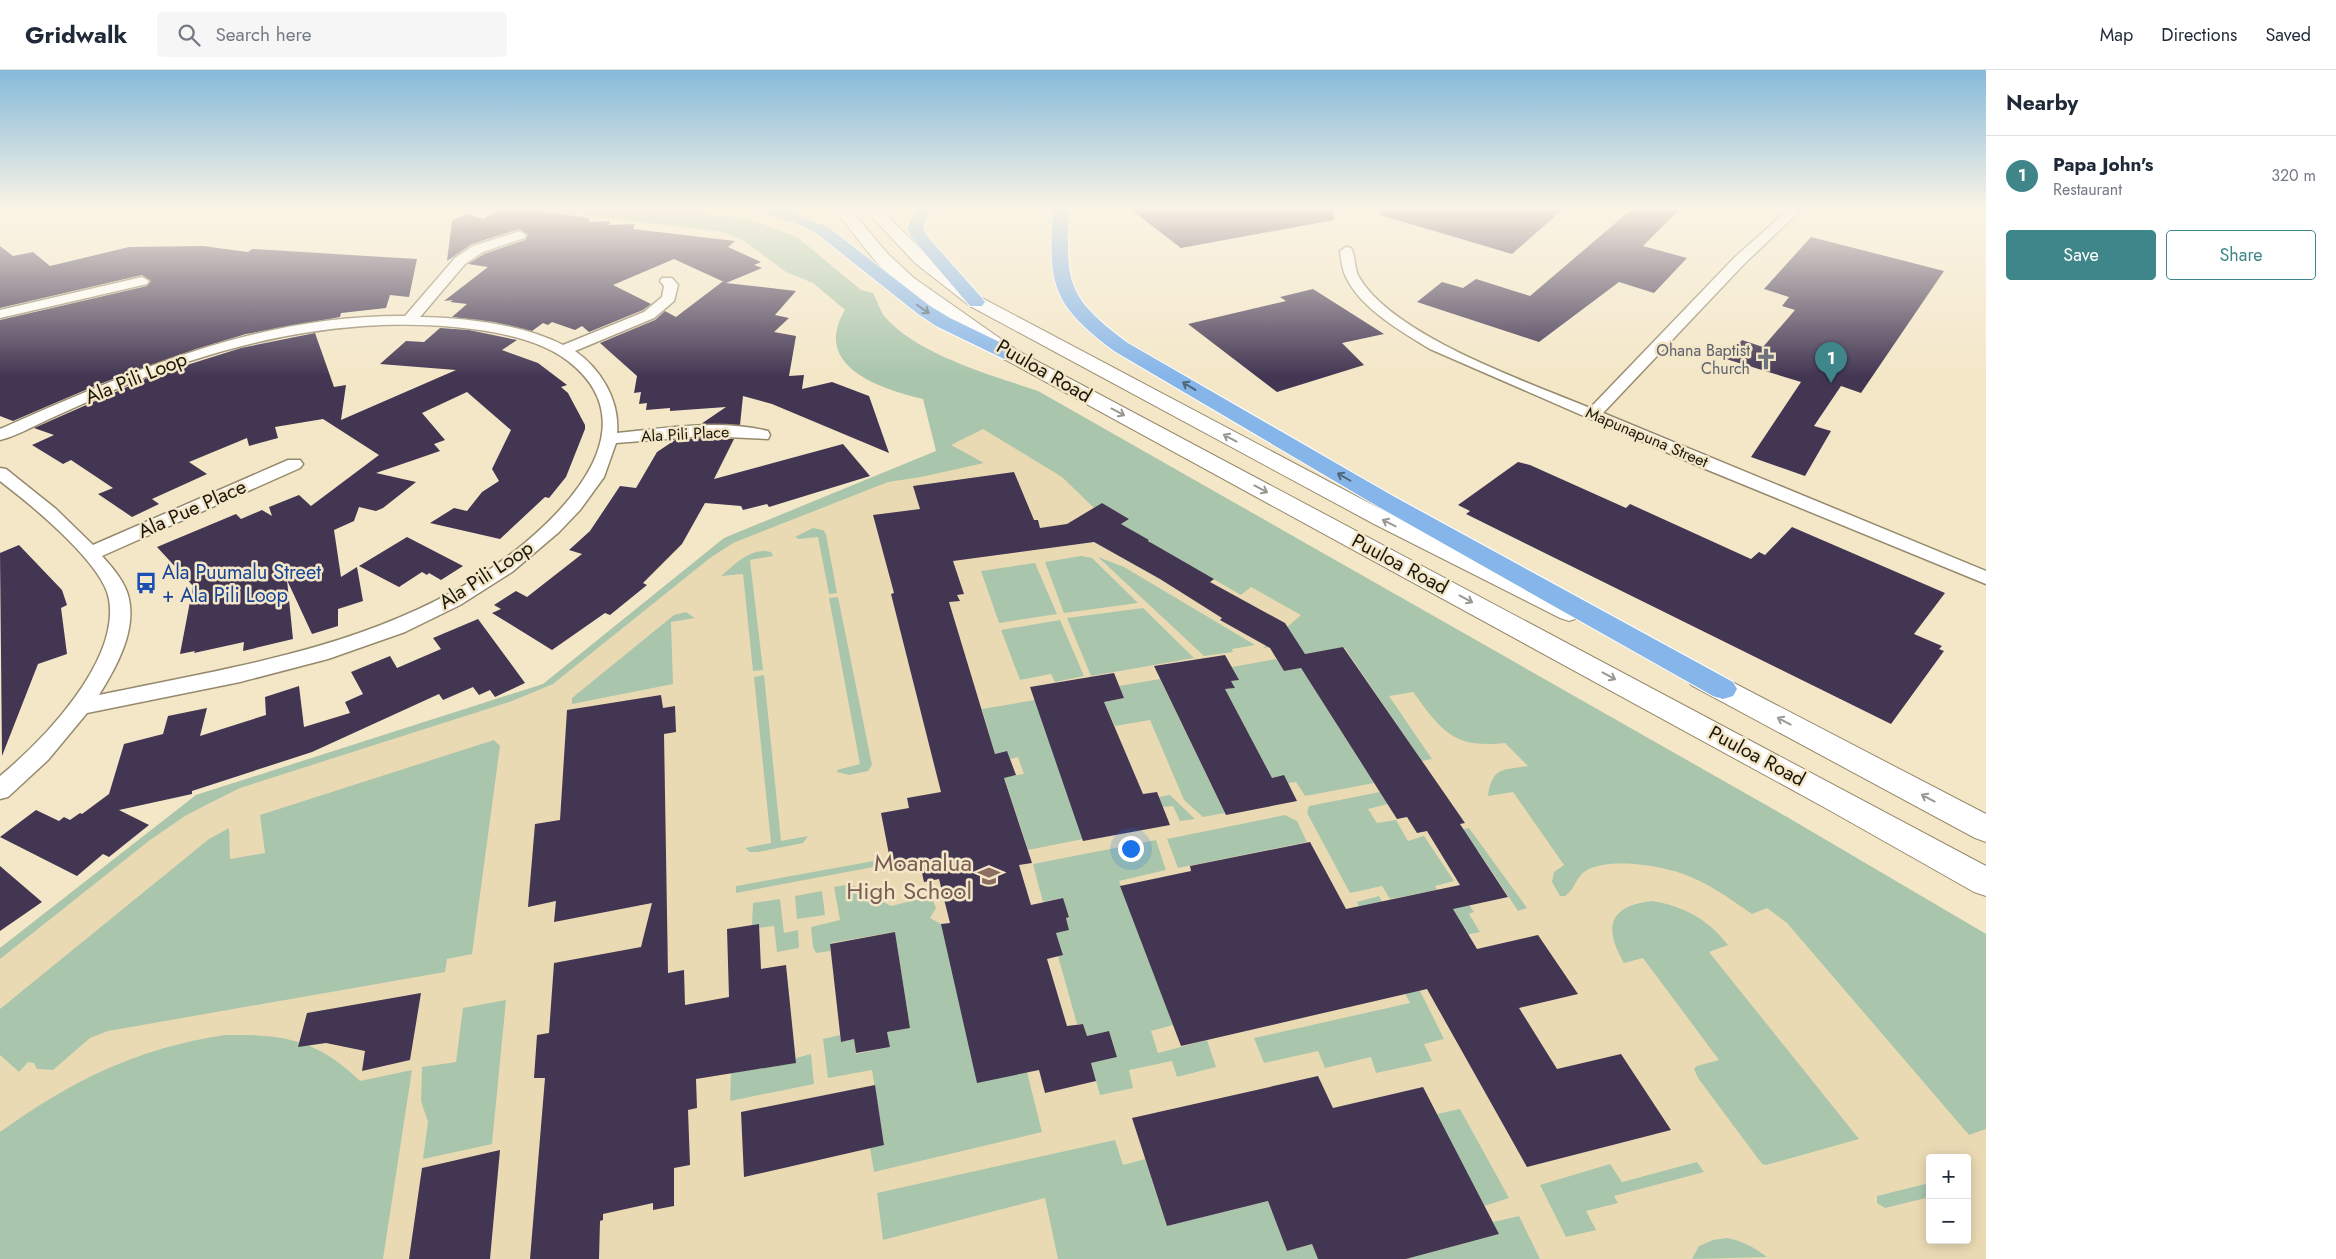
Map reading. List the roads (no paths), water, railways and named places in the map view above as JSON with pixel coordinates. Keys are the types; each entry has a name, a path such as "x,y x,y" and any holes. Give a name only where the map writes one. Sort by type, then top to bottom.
{"highway":[{"path":"866,264 930,314 1011,355"},
{"path":"943,264 976,302"},
{"path":"1058,264 1062,285 1067,296 1089,322 1121,346 1368,491 1723,689"}],"main road":[{"name":"Puuloa Road","path":"889,264 908,282 1011,355 1986,883"},
{"name":"Puuloa Road","path":"925,264 976,302 1382,519 1723,689 1981,826"}],"street":[{"path":"410,320 457,264"},
{"name":"Mapunapuna Street","path":"1349,264 1352,276 1357,284 1380,309 1402,326 1457,357 1986,578"},
{"path":"1593,414 1736,264"},
{"path":"0,314 142,281"},
{"path":"563,351 649,315 669,298 671,289 667,281"},
{"name":"Ala Pili Loop","path":"0,435 135,376 195,354 288,332 343,324 410,320 467,324 534,339 563,351 583,367 602,389 610,412 606,452 594,480 579,500 522,555 492,576 431,611 398,627 318,655 268,668 78,707"},
{"name":"Ala Pili Place","path":"608,439 710,430 742,431 762,435"},
{"name":"Ala Pue Place","path":"90,554 294,464"},
{"path":"0,473 37,502 90,554 112,582 119,599 120,616 111,656 94,687 60,733 0,790"}],"place":[{"name":"Ohana Baptist Church","path":"1766,359"},
{"name":"Papa John's","path":"1831,383"},
{"name":"Ala Puumalu Street + Ala Pili Loop","path":"146,583"},
{"name":"Moanalua High School","path":"989,876"}]}
